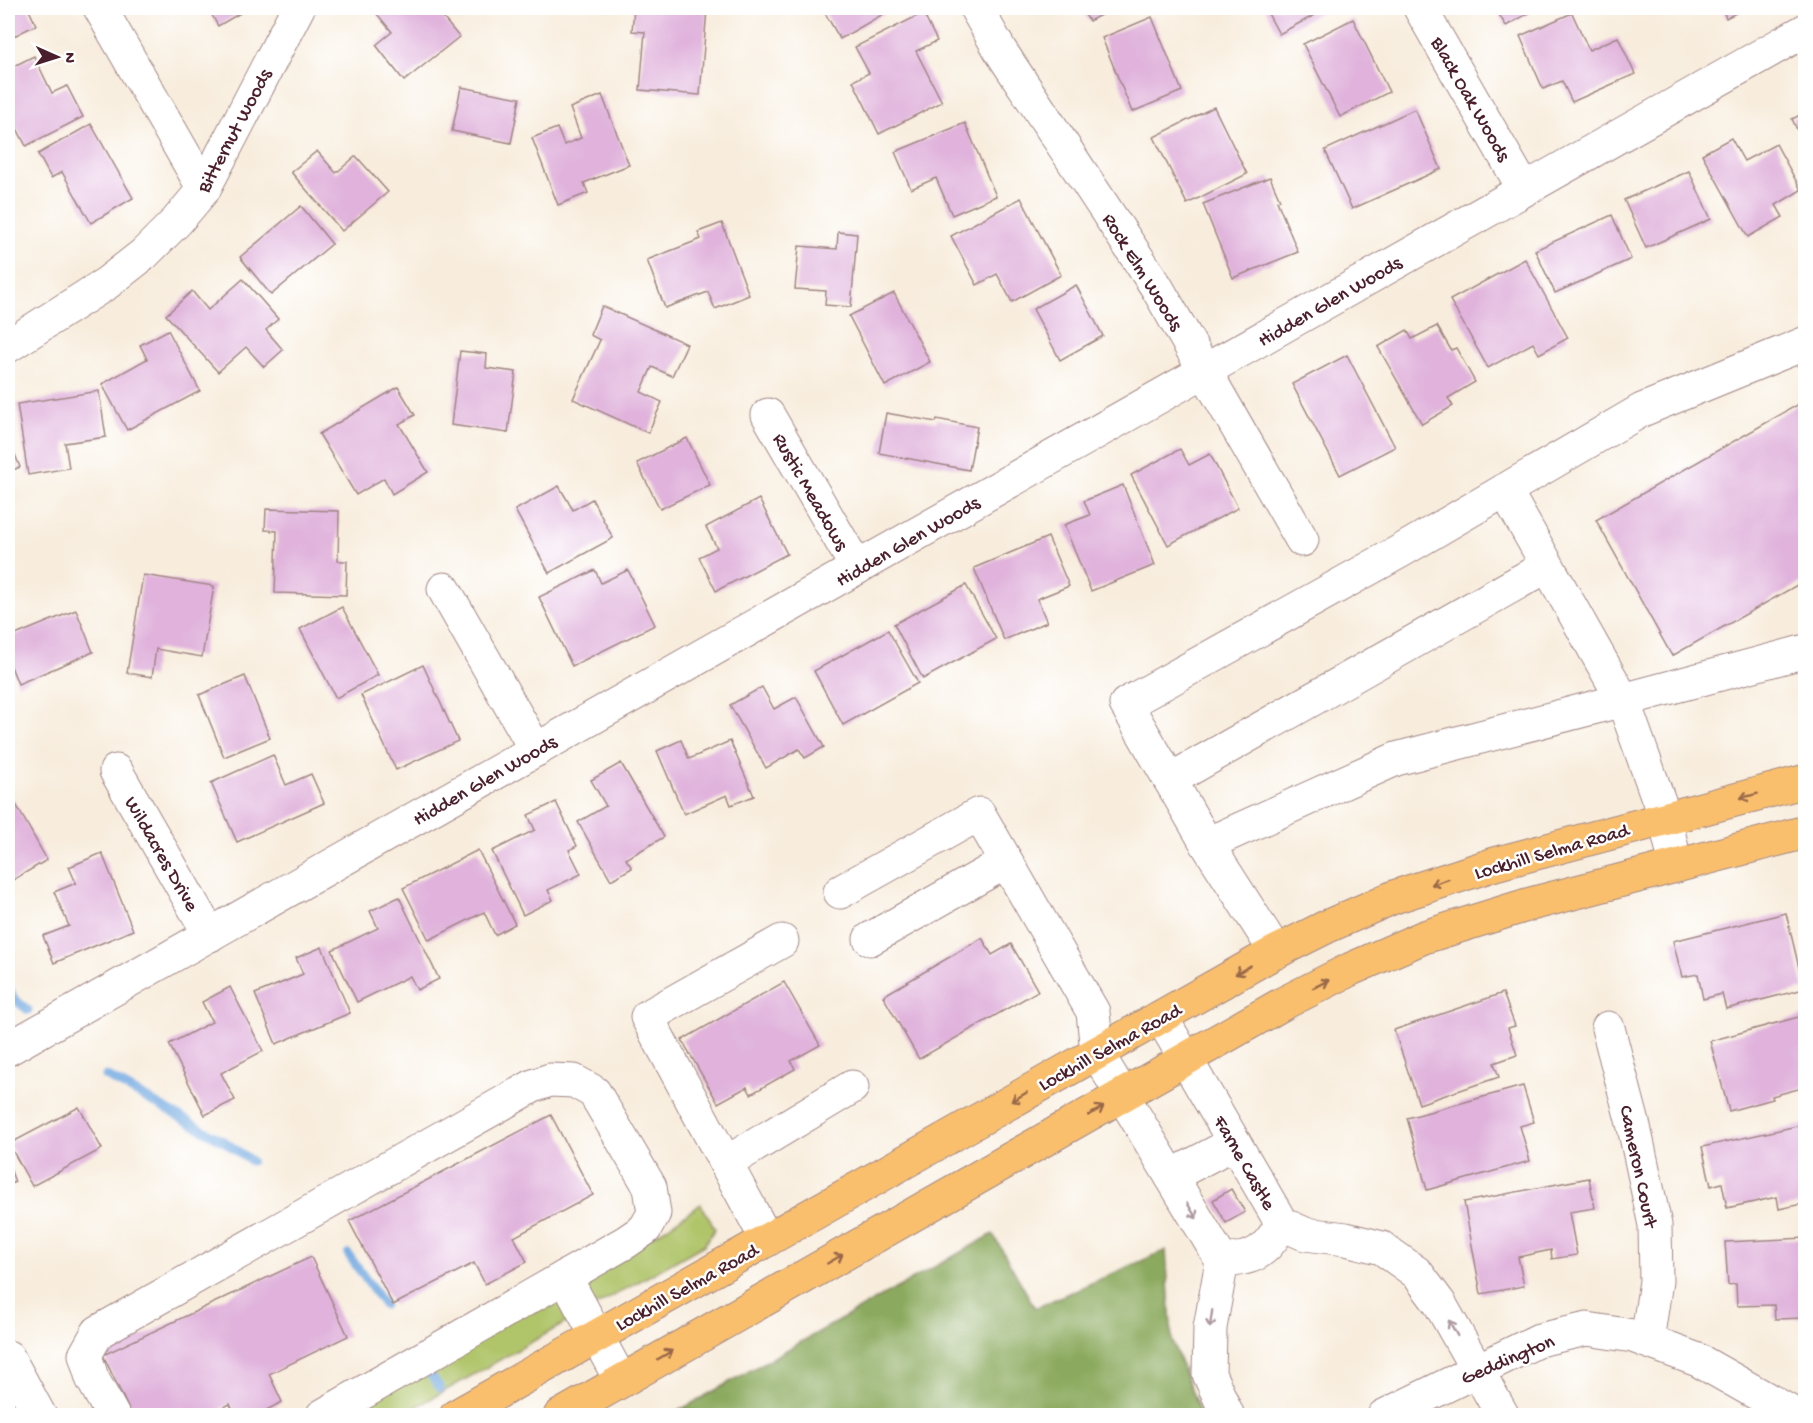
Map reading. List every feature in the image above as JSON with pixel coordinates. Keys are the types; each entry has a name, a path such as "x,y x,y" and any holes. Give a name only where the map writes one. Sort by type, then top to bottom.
{"main road":[{"name":"Lockhill Selma Road","path":"456,1416 1276,952 1394,897 1495,864 1806,781"},
{"path":"560,1416 1284,1003 1351,969 1424,937 1527,905 1806,832"}],"street":[{"path":"100,8 204,189"},
{"name":"Bitternut Woods","path":"8,346 107,283 135,261 177,221 204,189 298,8"},
{"name":"Rock Elm Woods","path":"976,8 1000,50 1156,286 1302,540"},
{"name":"Black Oak Woods","path":"1420,8 1524,189"},
{"name":"Hidden Glen Woods","path":"8,1048 1806,30"},
{"path":"1276,952 1208,844 1126,704 1389,558 1642,410 1806,343"},
{"name":"Rustic Meadows","path":"768,415 856,568"},
{"path":"1505,490 1623,700 1665,818 1676,866"},
{"path":"1170,780 1547,566"},
{"path":"444,590 536,750"},
{"path":"1208,844 1396,759 1806,651"},
{"name":"Wildacres Drive","path":"116,771 210,935"},
{"path":"840,892 979,814 1093,1012 1097,1053 1222,1261 1210,1328 1209,1374 1228,1416"},
{"path":"870,939 1006,862"},
{"path":"767,1240 646,1017 782,941"},
{"name":"Farne Castle","path":"1161,1017 1282,1224 1305,1234 1346,1239 1382,1248 1417,1273 1440,1304 1503,1416"},
{"name":"Cameron Court","path":"1608,1028 1634,1127 1655,1225 1656,1281 1647,1341"},
{"path":"113,1416 92,1378 85,1355 98,1332 532,1086 550,1080 574,1081 594,1092 650,1187 654,1213 645,1228 626,1242 338,1412"},
{"path":"726,1163 852,1087"},
{"path":"1171,1176 1234,1143"},
{"path":"1222,1261 1244,1260 1269,1246 1282,1224"},
{"path":"565,1276 621,1381"},
{"name":"Geddington","path":"1384,1416 1475,1369 1539,1340 1587,1329 1633,1336 1698,1360 1797,1416"},
{"path":"8,1357 40,1416"}],"green space":[{"path":"701,1204 715,1229 704,1245 402,1415 333,1416 661,1231"},
{"path":"993,1234 1035,1308 1166,1250 1172,1341 1201,1415 671,1415"}],"building":[{"path":"8,8 28,8 36,25 8,39"},
{"path":"208,8 249,8 218,26"},
{"path":"372,8 435,8 459,37 404,81 376,45 392,32"},
{"path":"634,8 707,9 700,95 640,90 645,32 632,31"},
{"path":"822,8 882,8 885,13 840,39"},
{"path":"1081,8 1114,8 1089,21"},
{"path":"1265,8 1328,8 1279,34"},
{"path":"1495,8 1538,8 1506,26"},
{"path":"1722,8 1746,8 1726,18"},
{"path":"923,13 937,41 916,51 942,102 879,134 853,81 869,73 855,47"},
{"path":"1572,13 1589,50 1618,37 1635,74 1572,102 1562,81 1543,89 1520,36"},
{"path":"1152,17 1182,91 1132,112 1102,38"},
{"path":"1353,19 1389,92 1340,117 1303,44"},
{"path":"34,56 52,93 67,86 83,117 26,146 8,111 8,69"},
{"path":"461,87 520,98 511,143 452,131"},
{"path":"602,95 629,165 584,183 588,193 558,205 532,138 557,128 564,145 581,138 570,108"},
{"path":"1214,107 1247,174 1187,204 1154,137"},
{"path":"1415,109 1441,169 1352,209 1325,150"},
{"path":"1806,112 1806,148 1792,119"},
{"path":"965,123 996,196 952,215 936,178 911,189 895,152"},
{"path":"91,124 133,198 91,223 62,172 51,178 38,154"},
{"path":"1731,138 1744,161 1776,144 1801,190 1776,205 1783,217 1748,237 1702,154"},
{"path":"317,151 336,173 356,156 388,192 342,231 291,172"},
{"path":"1689,171 1711,219 1646,248 1624,200"},
{"path":"1270,177 1280,200 1277,201 1298,252 1233,278 1203,204"},
{"path":"1021,198 1061,275 1012,302 997,274 977,285 951,236"},
{"path":"301,206 332,244 271,295 240,257"},
{"path":"1612,215 1631,259 1555,293 1535,250"},
{"path":"722,223 749,295 715,309 708,292 665,308 647,260 701,239 698,232"},
{"path":"838,232 857,234 851,307 825,305 826,291 795,289 799,246 837,249"},
{"path":"1525,259 1568,338 1539,354 1533,343 1488,368 1450,300"},
{"path":"243,279 278,319 266,330 283,350 264,367 246,347 218,372 166,315 192,291 208,310"},
{"path":"1076,285 1103,336 1060,360 1033,309"},
{"path":"894,293 930,362 885,386 849,316"},
{"path":"602,306 687,344 672,376 652,367 641,392 662,402 648,433 573,399 600,340 590,335"},
{"path":"1437,326 1451,350 1456,348 1475,382 1448,398 1453,406 1422,424 1378,347 1407,330 1412,339"},
{"path":"168,330 200,391 127,430 102,384 147,359 140,345"},
{"path":"460,351 487,354 486,368 516,372 508,433 451,425"},
{"path":"1347,355 1395,447 1340,475 1292,384"},
{"path":"398,387 415,415 399,424 428,472 392,494 384,478 356,495 319,434"},
{"path":"99,391 106,437 65,443 69,468 28,475 17,404"},
{"path":"1806,400 1806,580 1672,656 1596,520"},
{"path":"886,413 936,422 937,419 977,427 969,470 879,453"},
{"path":"8,437 20,467 8,472"},
{"path":"687,438 710,485 660,509 637,463"},
{"path":"1180,449 1189,465 1210,454 1238,508 1168,545 1131,475"},
{"path":"1123,485 1155,565 1091,591 1064,525 1090,515 1084,501"},
{"path":"559,486 573,510 592,499 613,538 549,573 515,510"},
{"path":"759,499 787,554 716,591 699,557 717,548 706,527"},
{"path":"266,509 339,511 338,561 347,561 346,595 275,593 277,531 265,530"},
{"path":"1048,537 1069,586 1037,599 1047,622 1004,640 974,568"},
{"path":"595,570 601,583 628,570 655,625 572,666 539,597"},
{"path":"143,575 214,586 202,657 156,649 152,677 127,673"},
{"path":"966,585 996,639 923,679 894,624"},
{"path":"342,607 378,675 336,698 300,629"},
{"path":"76,610 93,652 18,684 8,659 8,638"},
{"path":"888,630 918,683 843,725 814,671"},
{"path":"423,665 458,741 396,770 361,695"},
{"path":"245,676 270,738 224,757 199,695"},
{"path":"762,687 774,709 796,697 824,747 805,758 799,749 766,768 730,705"},
{"path":"681,740 689,759 730,741 754,796 731,805 727,795 684,814 657,751"},
{"path":"273,755 286,785 311,774 324,803 237,842 211,783"},
{"path":"621,763 664,837 626,859 632,868 611,880 578,822 606,806 591,780"},
{"path":"13,799 47,860 8,883 8,802"},
{"path":"556,802 577,846 569,850 581,874 548,890 553,900 523,915 492,851 535,830 528,815"},
{"path":"478,850 515,924 495,935 484,912 429,940 403,888"},
{"path":"102,853 133,930 54,963 43,936 69,926 54,892 76,883 69,867"},
{"path":"399,897 439,979 417,990 410,976 357,1002 332,950 378,928 370,911"},
{"path":"1786,913 1804,989 1726,1009 1722,994 1703,999 1698,974 1682,977 1673,941"},
{"path":"982,938 992,955 1011,944 1038,991 919,1059 883,996"},
{"path":"322,947 350,1013 276,1044 255,994 303,974 296,958"},
{"path":"784,982 820,1045 791,1061 795,1069 751,1094 747,1087 718,1103 682,1040"},
{"path":"230,987 263,1051 221,1073 235,1100 205,1115 169,1044 212,1022 202,1002"},
{"path":"1503,993 1515,1026 1508,1028 1517,1055 1494,1063 1499,1077 1419,1104 1394,1030"},
{"path":"1806,1015 1806,1087 1729,1111 1710,1041"},
{"path":"1523,1086 1534,1122 1520,1126 1530,1161 1427,1190 1407,1118"},
{"path":"79,1107 102,1149 32,1186 9,1144"},
{"path":"551,1115 593,1195 514,1237 527,1262 485,1284 474,1263 393,1305 349,1221"},
{"path":"1806,1124 1806,1203 1779,1209 1777,1197 1727,1208 1722,1183 1711,1186 1702,1147"},
{"path":"8,1163 15,1182 8,1185"},
{"path":"1589,1178 1595,1208 1569,1212 1577,1255 1552,1259 1551,1250 1518,1257 1524,1286 1481,1294 1464,1202"},
{"path":"1231,1189 1245,1212 1226,1223 1213,1200"},
{"path":"1806,1238 1806,1318 1775,1319 1774,1305 1737,1306 1736,1284 1728,1285 1725,1242"},
{"path":"311,1257 348,1336 269,1374 282,1402 255,1416 235,1416 230,1404 206,1416 132,1416 103,1355"}],"waterway":[{"path":"8,987 14,999 28,1010"},
{"path":"106,1076 225,1142 251,1161"},
{"path":"348,1254 384,1305"},
{"path":"428,1371 440,1388"}]}
